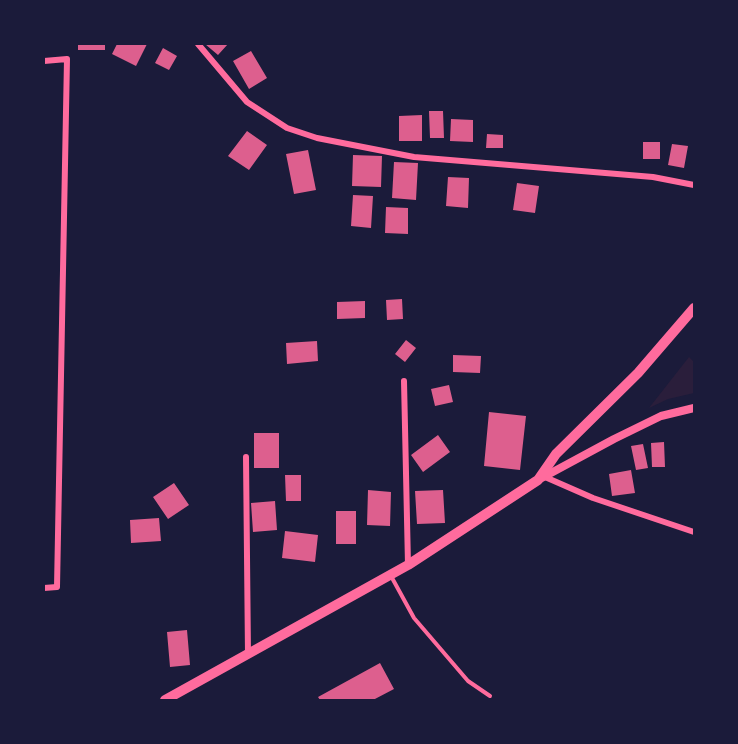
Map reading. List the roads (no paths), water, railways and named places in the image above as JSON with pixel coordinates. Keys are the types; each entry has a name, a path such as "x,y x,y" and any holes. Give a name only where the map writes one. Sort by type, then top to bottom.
{"main road":[{"path":"165,700 408,565 542,478 556,454 638,373 694,308"}],"street":[{"path":"198,44 247,102 287,128 317,138 414,157 653,177 694,185"},
{"path":"44,61 67,59 57,587 44,588"},
{"path":"404,381 408,565"},
{"path":"542,478 662,416 694,408"},
{"path":"246,457 248,655"},
{"path":"542,478 694,532"}],"lane":[{"path":"391,575 414,618 468,681 490,696"}]}
